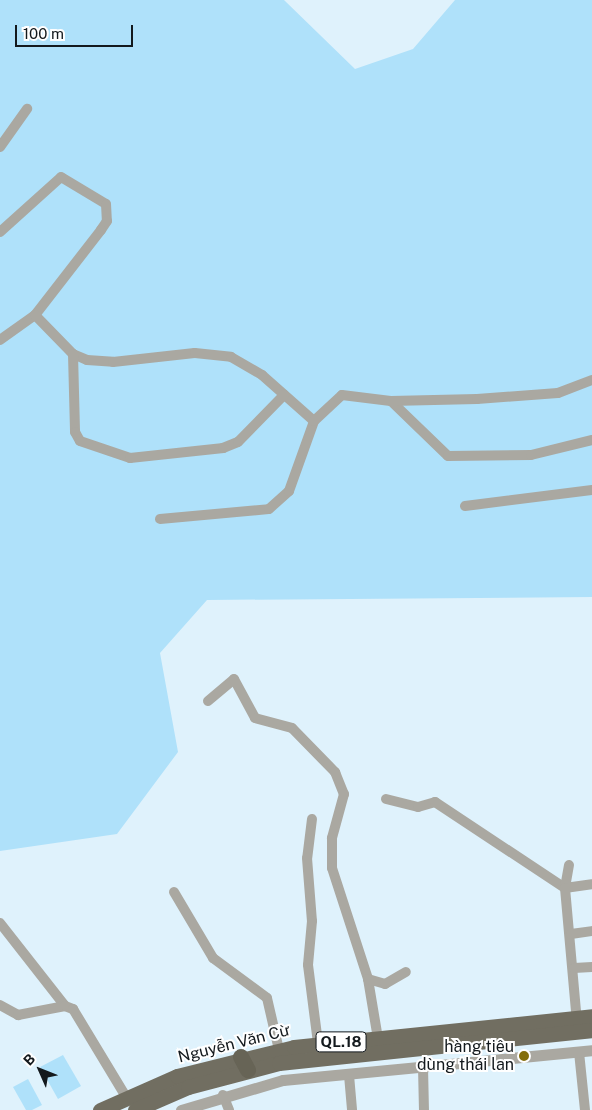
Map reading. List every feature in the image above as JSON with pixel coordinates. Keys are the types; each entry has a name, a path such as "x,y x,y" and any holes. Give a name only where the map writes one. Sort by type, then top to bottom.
{"main road":[{"name":"Nguyễn Văn Cừ","path":"100,1110 126,1097 244,1064 582,1027 592,1016"},
{"name":"Nguyễn Văn Cừ","path":"135,1110 280,1050 318,1043 582,1027"}],"street":[{"path":"0,146 27,109"},
{"path":"0,232 61,177 106,204 107,221 35,315 0,340"},
{"path":"35,315 73,354 106,362 195,353 231,357 248,364 314,421"},
{"path":"73,354 75,432 80,441 130,458 223,448 238,442 284,395"},
{"path":"160,519 269,509 288,491 314,421 342,395 391,401 558,394 592,380"},
{"path":"391,401 448,456 531,455 592,440"},
{"path":"465,506 592,490"},
{"path":"208,701 234,679 255,718 292,728 331,765 344,794 332,838 335,882 368,979 378,1039"},
{"path":"386,799 418,807 435,802 565,888 592,884"},
{"path":"312,820 307,858 312,921 308,965 318,1043"},
{"path":"569,865 565,888 582,1027"},
{"path":"174,892 213,958 267,998 280,1050"},
{"path":"0,923 65,1006 78,1014 126,1097"},
{"path":"571,934 592,931"},
{"path":"574,968 592,967"},
{"path":"368,979 385,984 406,972"},
{"path":"0,1005 18,1015 65,1006"},
{"path":"181,1110 223,1095 283,1080 592,1050"},
{"path":"579,1052 585,1110"},
{"path":"422,1068 424,1110"},
{"path":"348,1075 352,1110"},
{"path":"223,1095 229,1110"}],"shaded area":[{"path":"0,0 284,0 355,69 413,49 455,0 592,0 592,597 207,600 160,653 178,752 117,834 0,851"},
{"path":"63,1055 81,1086 58,1099 40,1067"},
{"path":"28,1079 42,1105 32,1110 26,1110 13,1087"}],"place":[{"name":"hàng tiêu dùng thái lan","path":"524,1056"}]}
